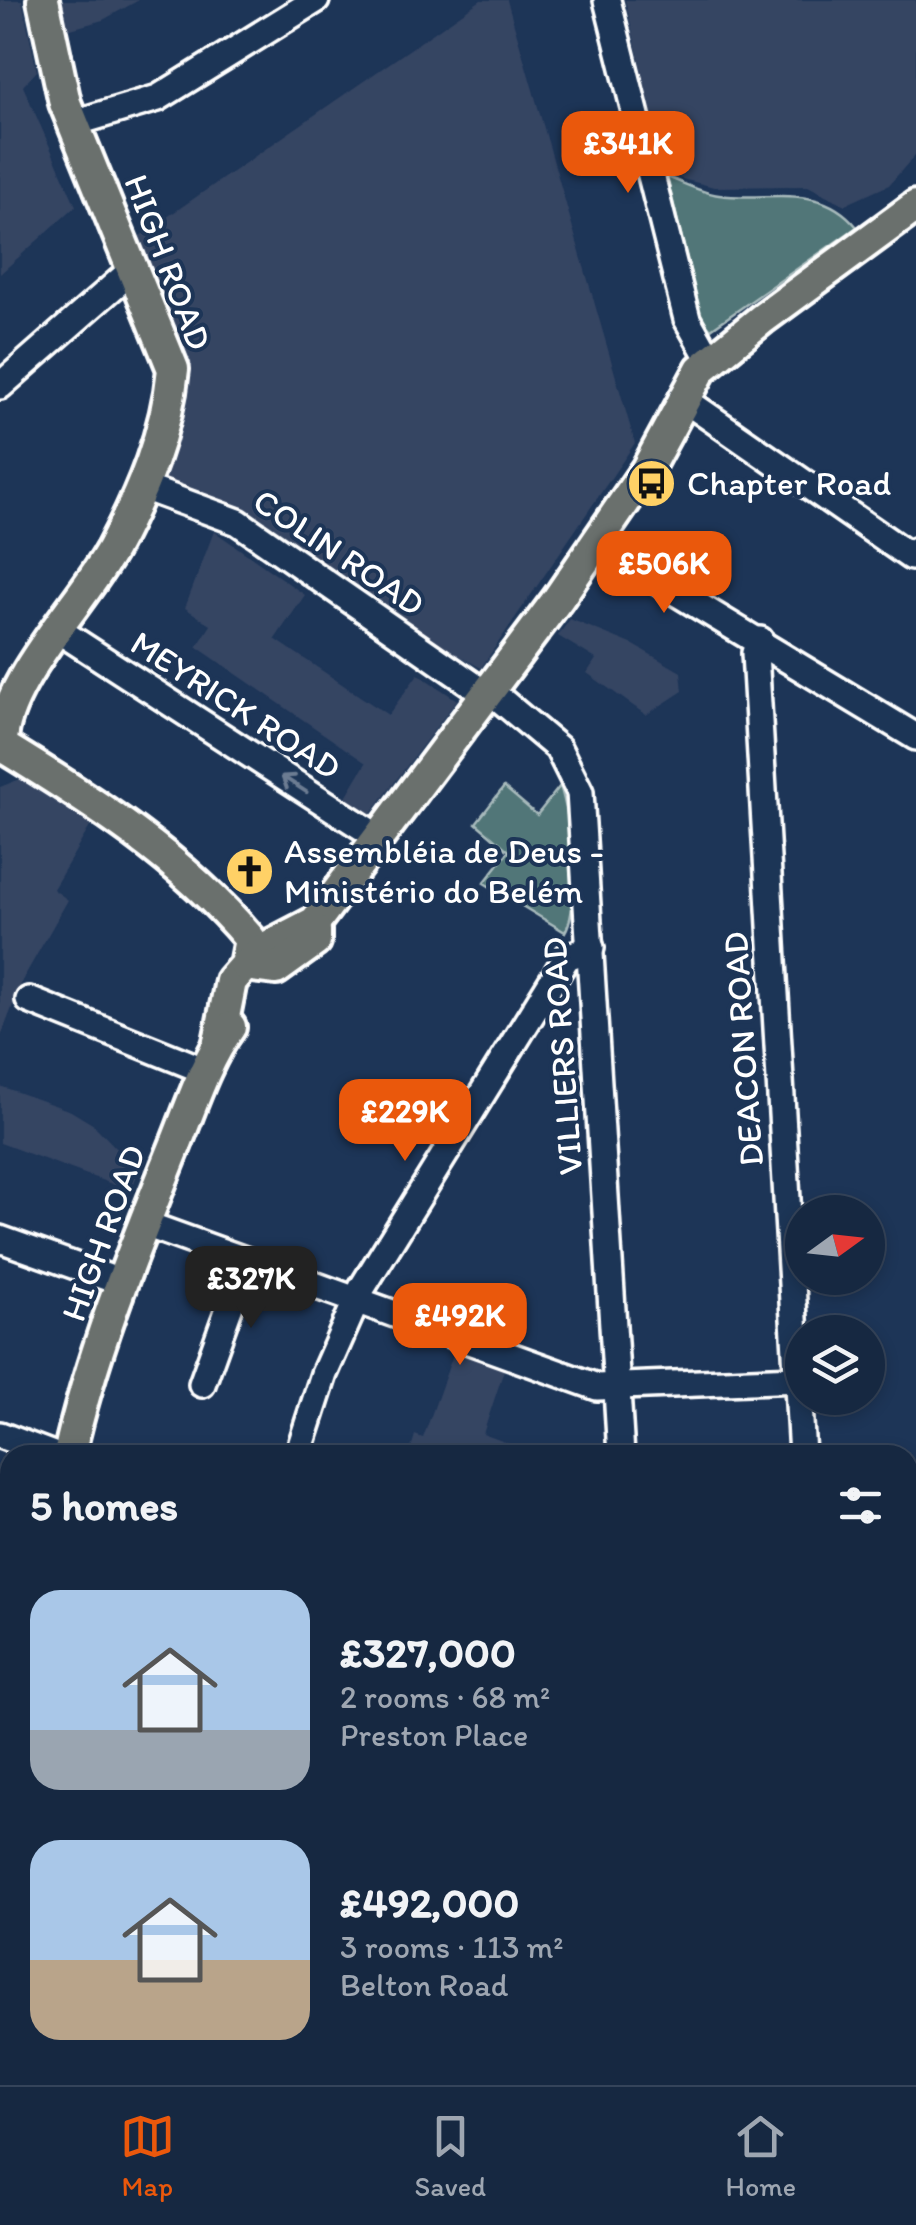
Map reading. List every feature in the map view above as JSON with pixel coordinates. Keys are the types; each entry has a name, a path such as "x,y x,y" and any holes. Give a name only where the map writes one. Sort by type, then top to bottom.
{"main road":[{"name":"HIGH ROAD","path":"43,0 74,123 173,369 169,407 143,486 110,552 4,713 1,747 111,814 203,892 233,951 245,965 252,986 246,1005 219,1042 145,1224 72,1445"},
{"path":"245,965 269,971 286,964 316,940 315,922 596,544 647,468 682,398 710,360 915,209"}],"street":[{"path":"74,123 158,98 316,0"},
{"path":"607,0 687,318 710,360"},
{"path":"0,386 132,271"},
{"path":"682,398 914,556"},
{"name":"COLIN ROAD","path":"143,486 238,522 488,692"},
{"path":"596,544 916,737"},
{"name":"MEYRICK ROAD","path":"58,630 376,836"},
{"name":"DEACON ROAD","path":"760,640 754,653 794,1315"},
{"name":"VILLIERS ROAD","path":"488,692 539,728 571,768 580,792 621,1445"},
{"path":"301,1445 324,1374 356,1300 567,957 591,948"},
{"path":"29,1000 206,1071"},
{"path":"145,1224 598,1387 785,1380"},
{"path":"0,1239 123,1284"},
{"path":"202,1384 246,1260"},
{"name":"DEACON ROAD","path":"800,1415 801,1445"},
{"path":"0,1435 26,1445"}],"shaded area":[{"path":"0,0 22,0 37,71 23,86 76,206 0,274"},
{"path":"55,0 139,0 103,20 60,32"},
{"path":"481,0 507,0 635,443 481,668 155,484 178,410 128,244"},
{"path":"625,0 916,0 916,154 889,185 845,205 808,186 714,187 666,175"},
{"path":"214,531 305,595 275,639 388,715 418,674 457,700 369,816 344,800 366,763 197,647 211,625 185,608"},
{"path":"570,619 634,645 681,672 683,691 646,715 587,673 596,659 558,636"},
{"path":"20,779 91,825 53,889 68,900 23,979 0,1039 0,787"},
{"path":"0,1086 71,1111 94,1125 121,1153 142,1162 131,1191 0,1143"},
{"path":"454,1352 504,1370 483,1434 513,1445 412,1445 415,1435 423,1438"}],"green space":[{"path":"667,177 719,195 810,199 827,204 857,227 711,329 701,317"},
{"path":"560,786 573,860 573,902 565,932 484,883 509,851 476,823 504,787 537,815"}],"place":[{"name":"Chapter Road","path":"652,483"},
{"name":"Assembléia de Deus - Ministério do Belém","path":"249,871"}]}
